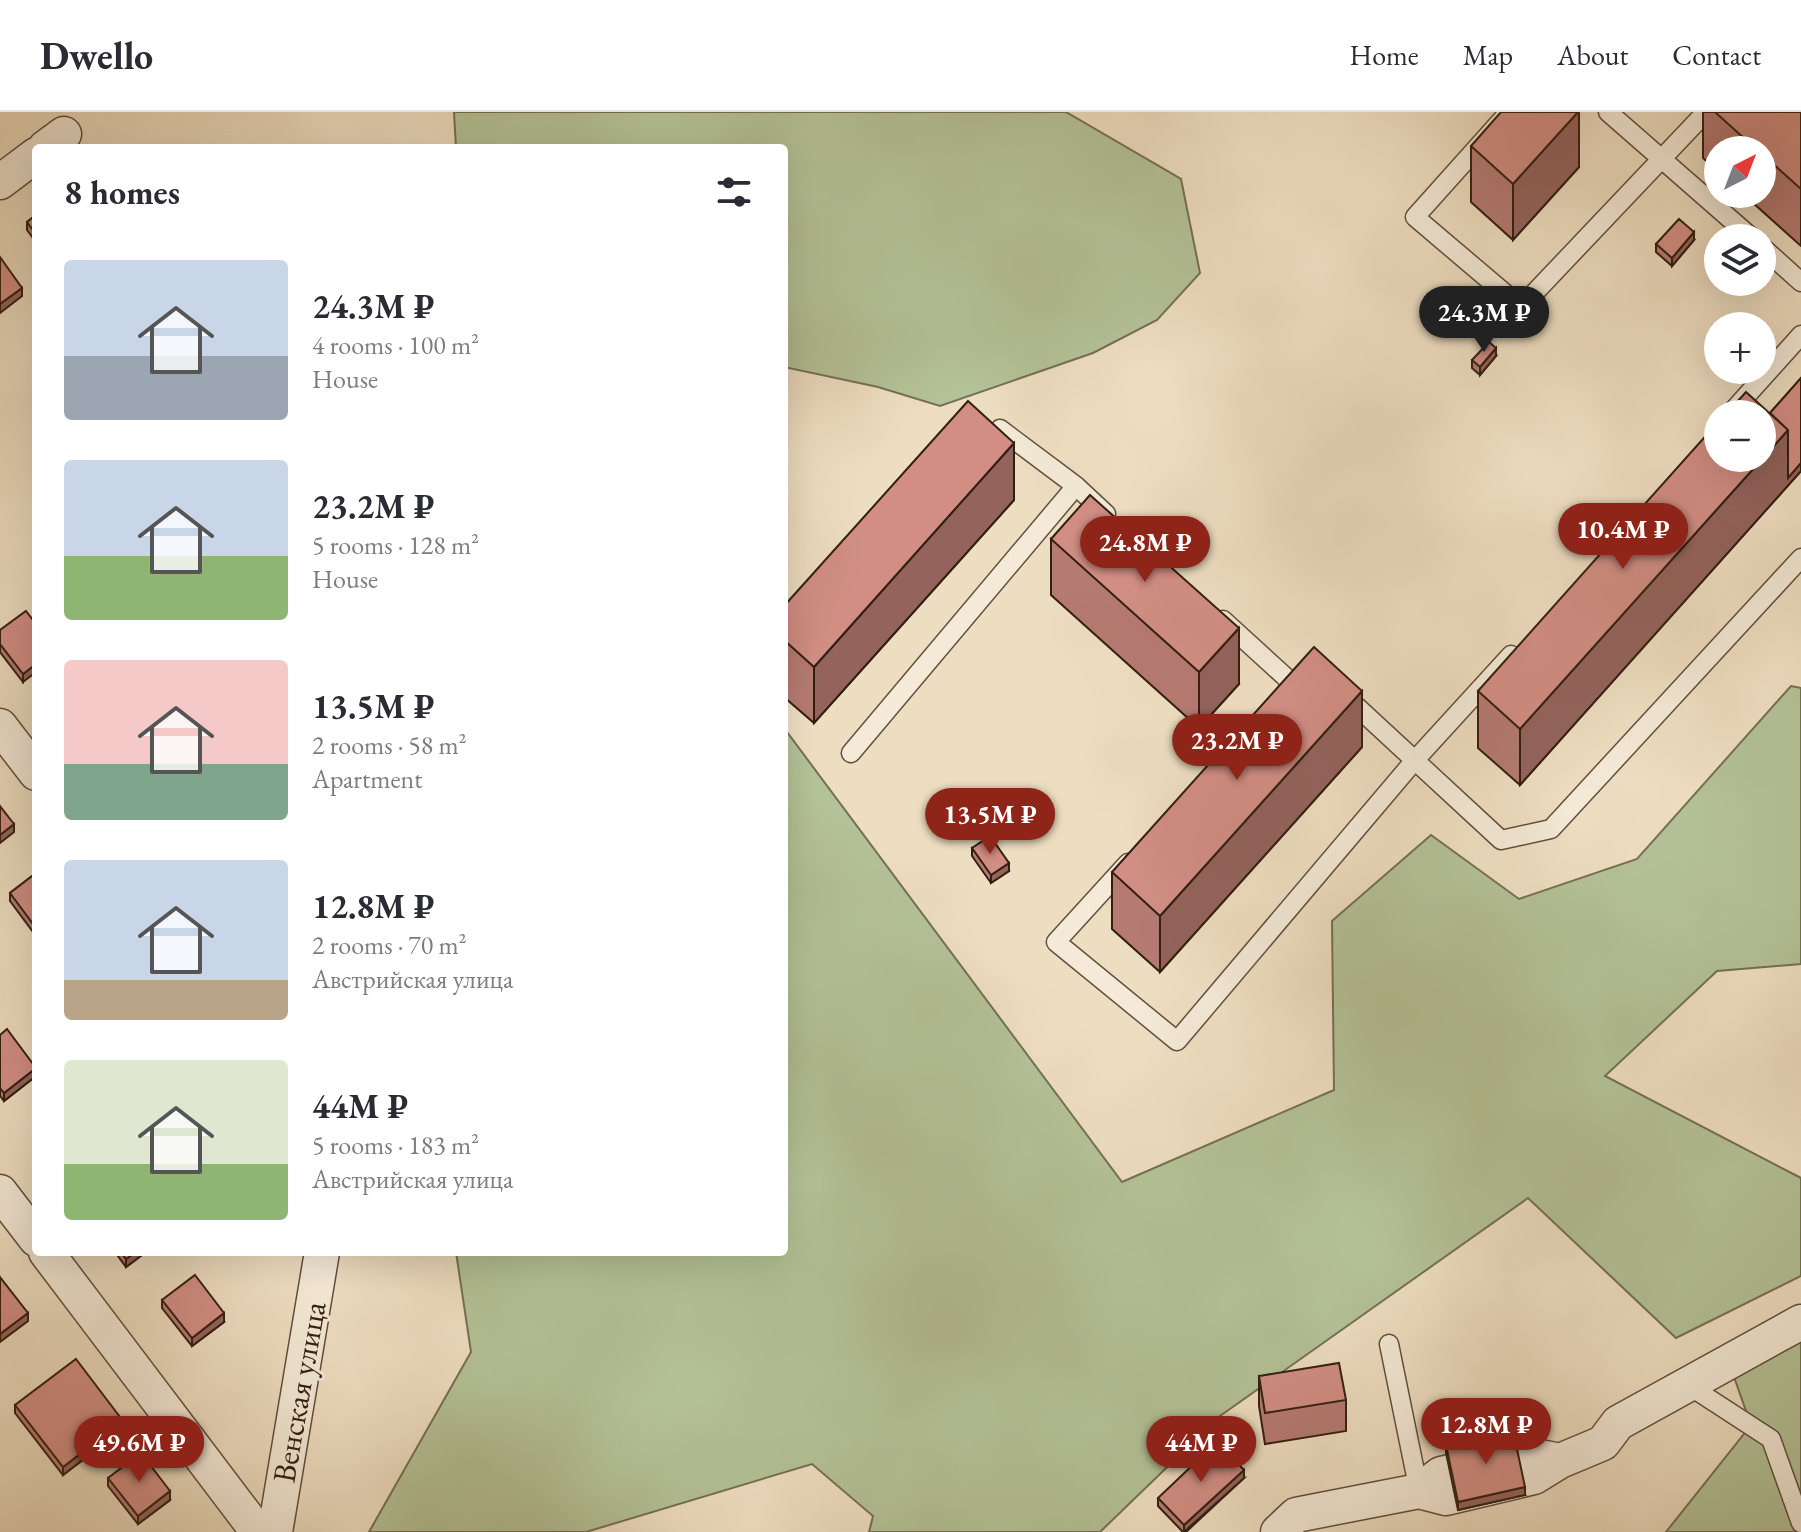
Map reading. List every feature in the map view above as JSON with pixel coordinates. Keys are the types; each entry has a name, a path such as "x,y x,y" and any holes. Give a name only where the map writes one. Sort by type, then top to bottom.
{"street":[{"path":"0,182 32,158"},
{"path":"0,726 32,768"},
{"path":"0,1192 32,1234"},
{"path":"49,1256 258,1532"},
{"name":"Венская улица","path":"275,1532 321,1256"},
{"path":"1278,1532 1296,1515 1419,1491 1441,1474 1526,1454 1560,1461 1603,1443 1618,1423 1801,1322"}],"lane":[{"path":"1509,112 1415,217 1521,307 1706,112"},
{"path":"1608,112 1736,224"},
{"path":"1776,260 1801,282"},
{"path":"1743,400 1801,335"},
{"path":"1000,429 1076,486 1121,528"},
{"path":"851,753 1076,486"},
{"path":"1212,611 1287,689 1355,705 1501,840 1551,829 1801,558"},
{"path":"1142,848 1056,942 1177,1041 1415,760 1520,645"},
{"path":"1389,1344 1419,1491"},
{"path":"1688,1385 1771,1439 1801,1523"}],"green space":[{"path":"454,112 1066,112 1181,179 1200,273 1157,320 1093,353 940,406 878,387 788,368 788,144 456,144"},
{"path":"1791,686 1801,688 1801,964 1717,971 1605,1076 1801,1178 1801,1276 1676,1338 1528,1198 1220,1416 1100,1532 869,1532 873,1516 812,1464 586,1532 369,1532 471,1352 457,1256 788,1256 788,733 1122,1182 1334,1090 1332,921 1431,835 1519,899 1637,859"},
{"path":"1801,1338 1801,1532 1666,1532 1751,1425 1734,1377"}],"building":[{"path":"1501,112 1578,112 1513,184 1471,146"},
{"path":"1715,112 1801,112 1801,189 1776,167 1776,136 1742,136"},
{"path":"1679,219 1694,232 1672,258 1656,244"},
{"path":"0,257 22,288 0,304"},
{"path":"1489,342 1496,348 1480,367 1472,360"},
{"path":"1801,378 1801,463 1788,478 1788,430 1776,419 1776,406"},
{"path":"1746,392 1755,400 1739,400"},
{"path":"968,401 1014,443 814,667 788,644 788,602"},
{"path":"1776,419 1788,430 1776,443"},
{"path":"1704,438 1704,472 1750,472 1520,729 1478,691"},
{"path":"1090,495 1239,628 1199,672 1051,539"},
{"path":"26,611 32,619 32,667 23,674 0,644 0,630"},
{"path":"1314,647 1362,691 1160,916 1112,872"},
{"path":"0,806 14,824 0,835"},
{"path":"990,836 1009,863 991,875 972,848"},
{"path":"32,876 32,923 10,893"},
{"path":"7,1029 32,1063 32,1071 4,1093 0,1088 0,1035"},
{"path":"195,1275 224,1313 192,1338 162,1300"},
{"path":"0,1277 28,1313 0,1334"},
{"path":"76,1359 123,1421 63,1467 15,1405"},
{"path":"1339,1363 1346,1400 1265,1413 1259,1376"},
{"path":"1513,1430 1525,1487 1458,1502 1446,1445"},
{"path":"1217,1442 1244,1470 1184,1525 1158,1498"},
{"path":"141,1453 170,1491 138,1516 108,1478"}]}
